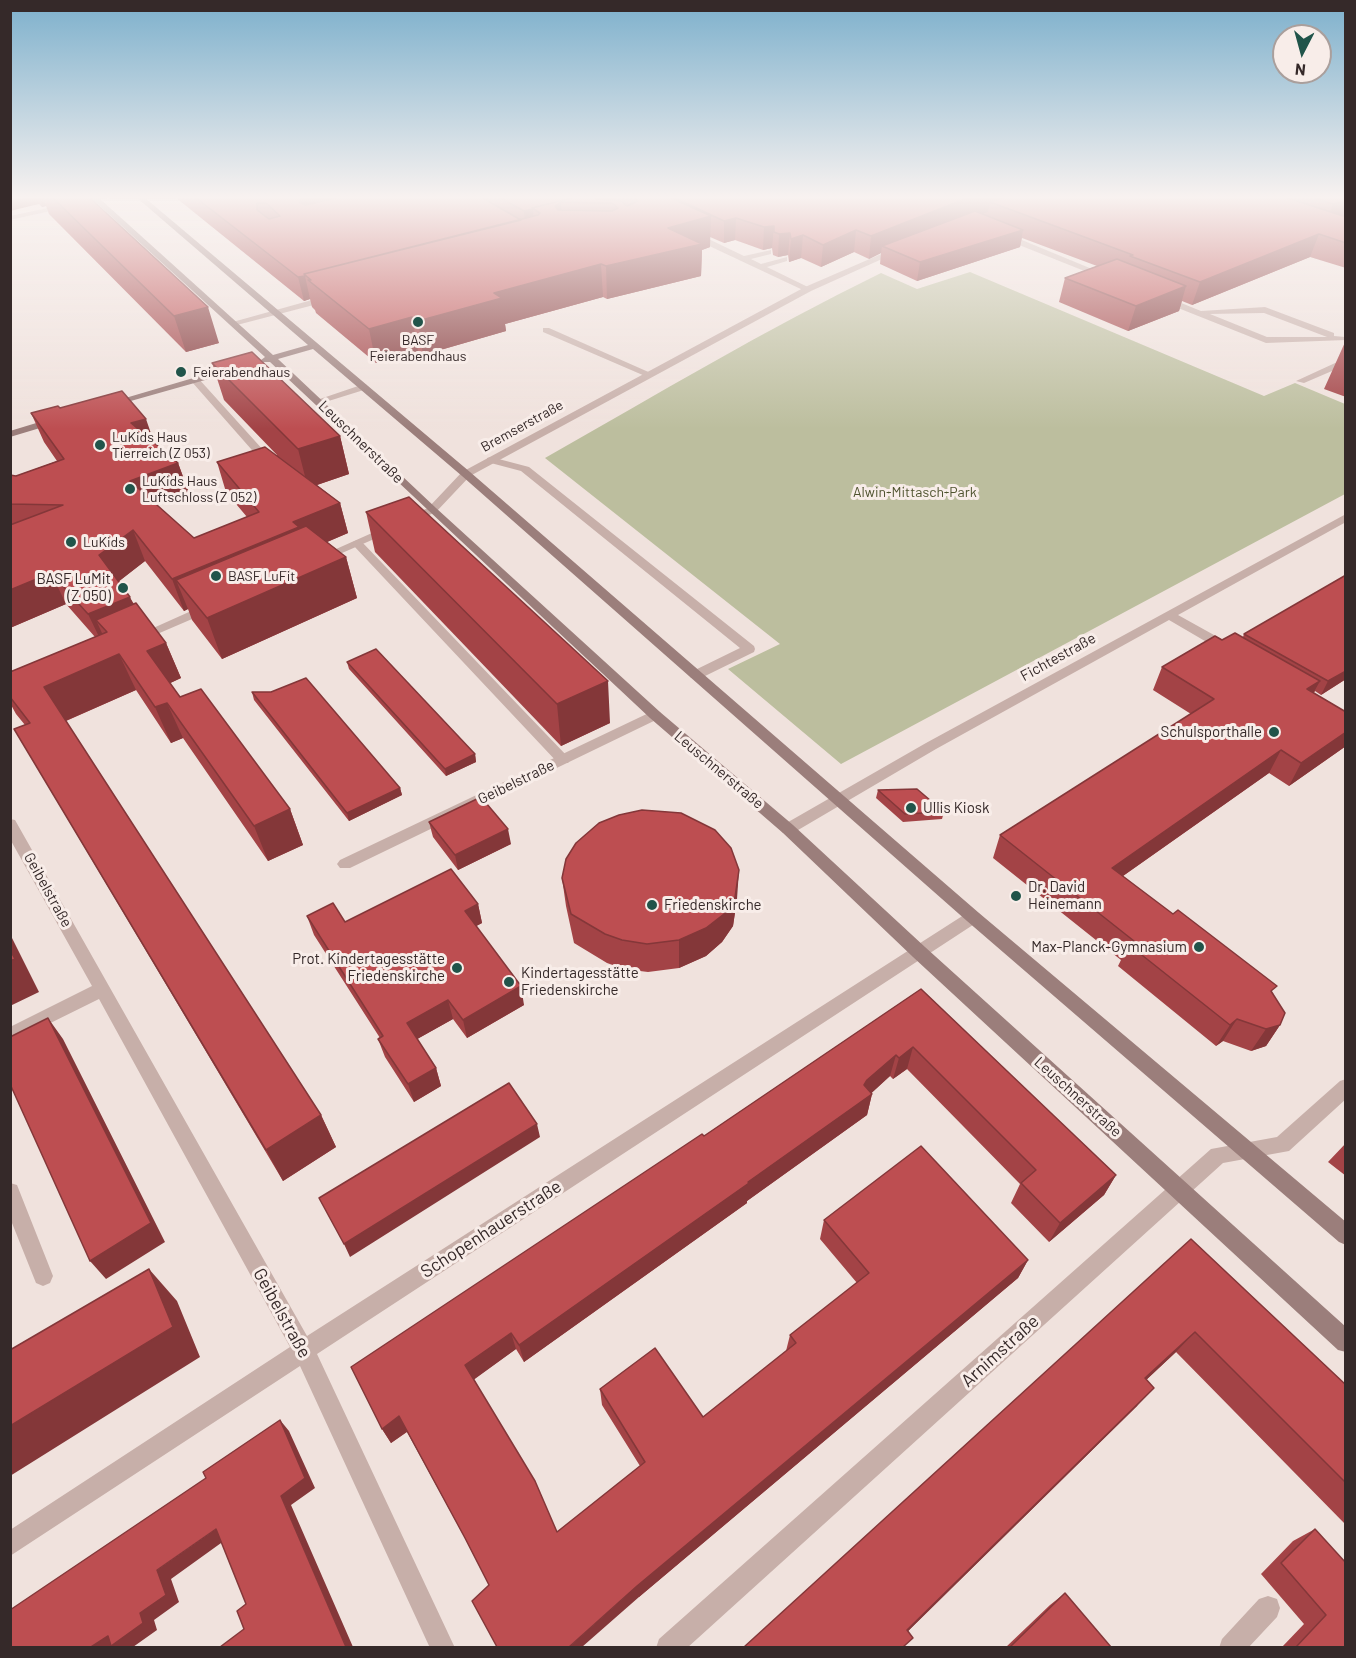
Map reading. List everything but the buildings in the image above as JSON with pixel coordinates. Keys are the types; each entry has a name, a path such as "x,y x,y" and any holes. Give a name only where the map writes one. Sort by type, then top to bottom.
{"street":[{"name":"Leuschnerstraße","path":"179,274 272,358 432,510 655,715 788,829 919,952 1346,1342"},
{"path":"231,274 466,474 839,800 1346,1236"},
{"path":"775,274 808,289"},
{"name":"Bremserstraße","path":"314,561 432,510 466,474 808,289 842,274"},
{"path":"1102,274 1119,281"},
{"path":"233,323 341,295"},
{"path":"1156,296 1266,340 1344,339"},
{"path":"1197,312 1265,310 1344,339"},
{"path":"546,330 648,374"},
{"path":"105,406 315,346"},
{"path":"1301,381 1346,361"},
{"path":"195,380 274,469"},
{"path":"318,401 364,387"},
{"path":"10,434 66,417"},
{"path":"491,460 525,469 749,649 696,675"},
{"name":"Fichtestraße","path":"788,829 931,746 1342,523"},
{"path":"357,543 563,760"},
{"path":"130,641 216,604"},
{"path":"1170,615 1237,654"},
{"name":"Geibelstraße","path":"345,864 655,715"},
{"name":"Geibelstraße","path":"10,824 303,1351 443,1647"},
{"name":"Schopenhauerstraße","path":"10,1544 973,916"},
{"path":"10,1036 102,989"},
{"name":"Arnimstraße","path":"668,1647 1218,1155 1282,1145 1346,1087"},
{"path":"10,1192 43,1276"},
{"path":"1231,1647 1268,1608"}],"green space":[{"name":"Alwin-Mittasch-Park","path":"878,274 884,274 917,289 963,274 976,274 1264,396 1295,383 1345,404 1345,494 841,764 728,669 780,644 545,458 753,340"}],"place":[{"name":"BASF Feierabendhaus","path":"418,322"},
{"name":"Feierabendhaus","path":"181,372"},
{"name":"LuKids Haus Tierreich (Z 053)","path":"100,445"},
{"name":"LuKids Haus Luftschloss (Z 052)","path":"130,489"},
{"name":"LuKids","path":"71,542"},
{"name":"BASF LuFit","path":"216,576"},
{"name":"BASF LuMit (Z 050)","path":"123,588"},
{"name":"Schulsporthalle","path":"1274,732"},
{"name":"Ullis Kiosk","path":"911,808"},
{"name":"Dr. David Heinemann","path":"1016,896"},
{"name":"Friedenskirche","path":"652,905"},
{"name":"Max-Planck-Gymnasium","path":"1199,947"},
{"name":"Prot. Kindertagesstätte Friedenskirche","path":"457,968"},
{"name":"Kindertagesstätte Friedenskirche","path":"509,982"}]}
